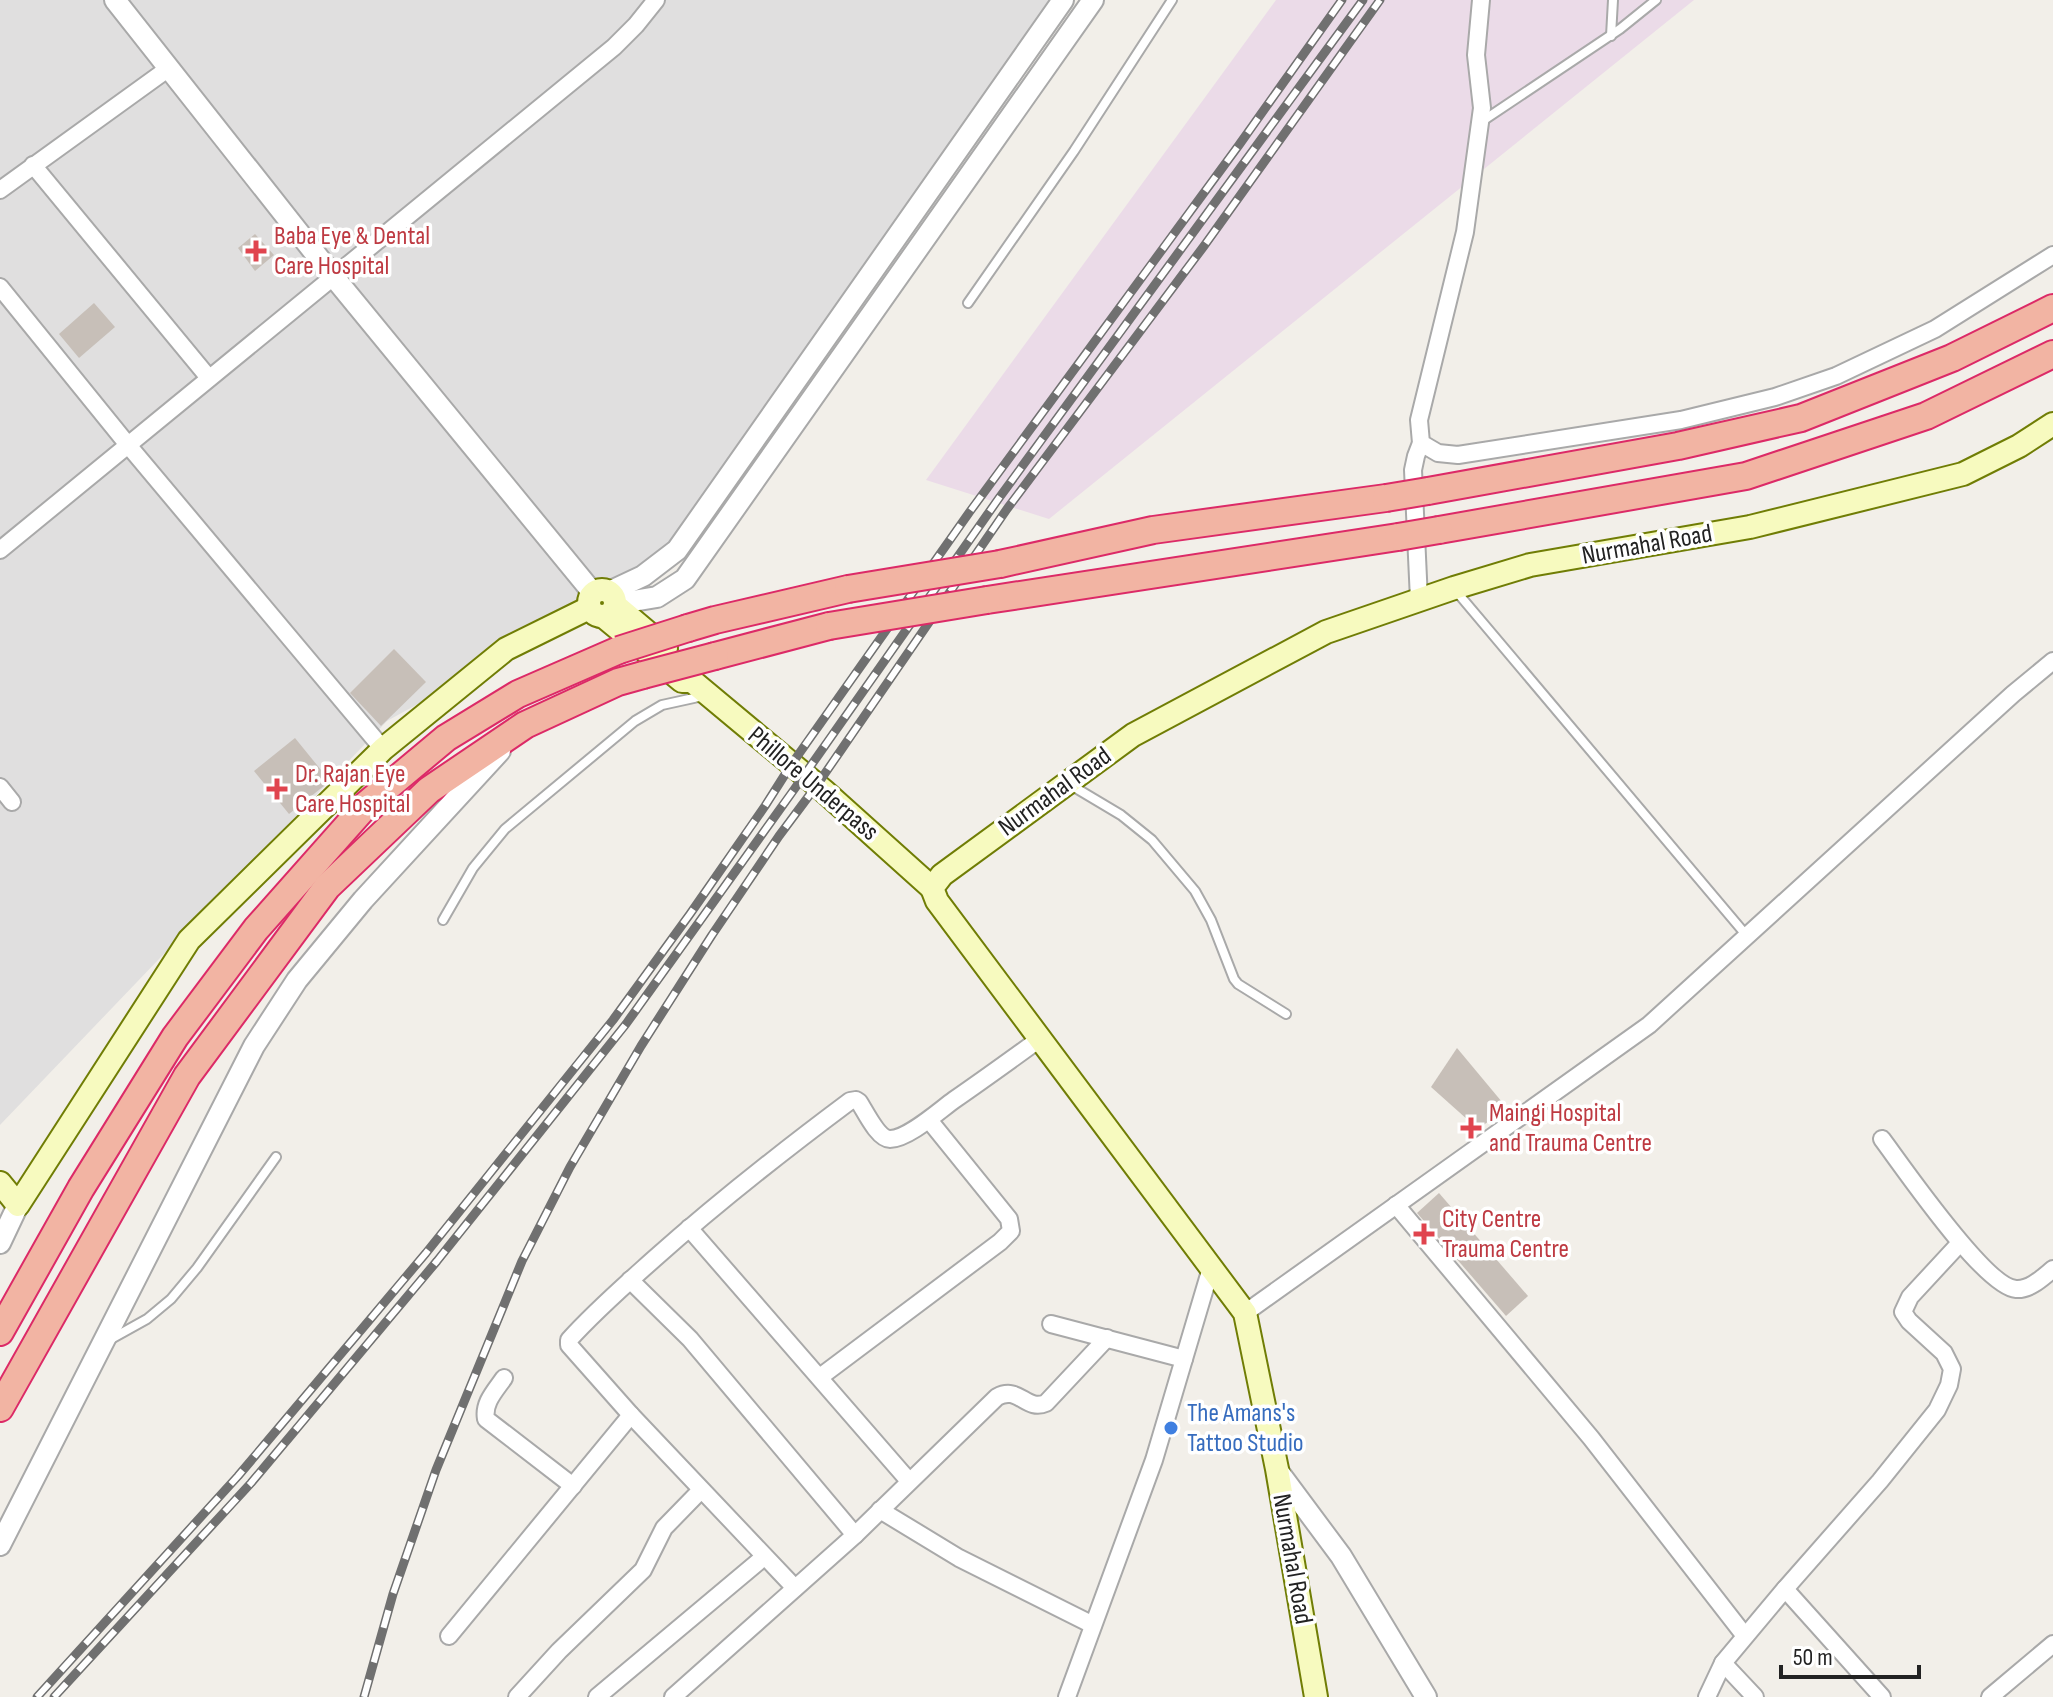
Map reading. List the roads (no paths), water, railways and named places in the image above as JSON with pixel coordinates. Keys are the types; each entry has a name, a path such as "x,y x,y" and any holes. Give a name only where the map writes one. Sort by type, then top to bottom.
{"highway":[{"path":"0,1332 81,1188 175,1037 256,929 367,804 446,738 518,694 619,650 688,628 848,589 1000,564 1153,530 1428,491 1678,446 1801,418 1952,358 2053,308"},
{"path":"0,1408 187,1076 327,887 429,790 525,725 618,682 829,626 1398,537 1746,476 1926,416 2053,354"}],"main road":[{"name":"Nurmahal Road","path":"1316,1697 1277,1469 1245,1313 937,901 932,888 942,875 1133,735 1326,632 1530,565 1750,527 1963,474 2019,446 2053,424"},
{"name":"Phillore Underpass","path":"604,603 692,670 700,688 824,791 932,888"},
{"path":"0,1183 18,1205 189,940 383,749 506,649 604,603"}],"street":[{"path":"115,0 333,276 604,603"},
{"path":"0,550 614,47 656,0"},
{"path":"604,603 677,550 1063,0"},
{"path":"604,603 657,597 685,579 1093,0"},
{"path":"1419,600 1413,470 1421,443 1419,420 1465,232 1482,108 1476,55 1481,0"},
{"path":"0,190 169,68"},
{"path":"33,165 209,378"},
{"path":"1421,443 1438,453 1458,455 1681,420 1775,397 1836,376 1935,329 2053,255"},
{"path":"0,287 383,749"},
{"path":"1245,1313 1649,1025 2053,661"},
{"path":"0,1545 254,1046 297,980 363,900 525,725"},
{"path":"0,787 12,802"},
{"path":"795,1588 631,1415 568,1343 630,1280 689,1228 776,1156 853,1100 859,1102 883,1137 890,1139 906,1134 1041,1038"},
{"path":"820,1377 1011,1231 1009,1219 929,1120"},
{"path":"1882,1139 1960,1243 2003,1286 2028,1288 2053,1269"},
{"path":"0,1243 18,1205"},
{"path":"1396,1205 1591,1438 1745,1636"},
{"path":"689,1228 909,1481"},
{"path":"1707,1697 1723,1663 1937,1410 1949,1385 1952,1369 1944,1353 1903,1312 1910,1297 1960,1243"},
{"path":"1067,1697 1154,1460 1211,1268"},
{"path":"630,1280 690,1339 855,1535"},
{"path":"1051,1324 1184,1359"},
{"path":"673,1697 855,1535 1002,1394 1013,1393 1034,1406 1041,1406 1107,1338"},
{"path":"504,1378 486,1405 486,1419 573,1486"},
{"path":"449,1636 631,1415"},
{"path":"1277,1469 1341,1556 1426,1697"},
{"path":"517,1697 559,1651 643,1570 664,1528 701,1490"},
{"path":"880,1510 959,1558 1093,1625"},
{"path":"597,1697 764,1557"},
{"path":"1785,1589 1882,1697"},
{"path":"1990,1697 2053,1644"},
{"path":"1723,1663 1755,1697"}],"lane":[{"path":"968,303 1074,151 1172,0"},
{"path":"1611,36 1613,0"},
{"path":"1480,123 1611,36 1656,0"},
{"path":"1454,588 1747,936"},
{"path":"443,920 473,868 505,829 635,721 700,688"},
{"path":"1067,783 1121,815 1152,840 1195,891 1211,920 1234,979 1286,1014"},
{"path":"103,1343 147,1319 171,1299 197,1268 276,1157"}],"railway":[{"path":"37,1697 238,1476 426,1253 613,1020 971,510 1342,0"},
{"path":"54,1697 251,1483 437,1261 626,1024 999,498 1363,0"},
{"path":"364,1697 393,1594 436,1470 522,1261 570,1167 641,1046 779,836 1007,509 1204,246 1380,0"}],"place":[{"name":"Baba Eye & Dental Care Hospital","path":"256,251"},
{"name":"Dr. Rajan Eye Care Hospital","path":"277,789"},
{"name":"Maingi Hospital and Trauma Centre","path":"1471,1128"},
{"name":"City Centre Trauma Centre","path":"1424,1234"},
{"name":"The Amans's Tattoo Studio","path":"1171,1428"}]}
